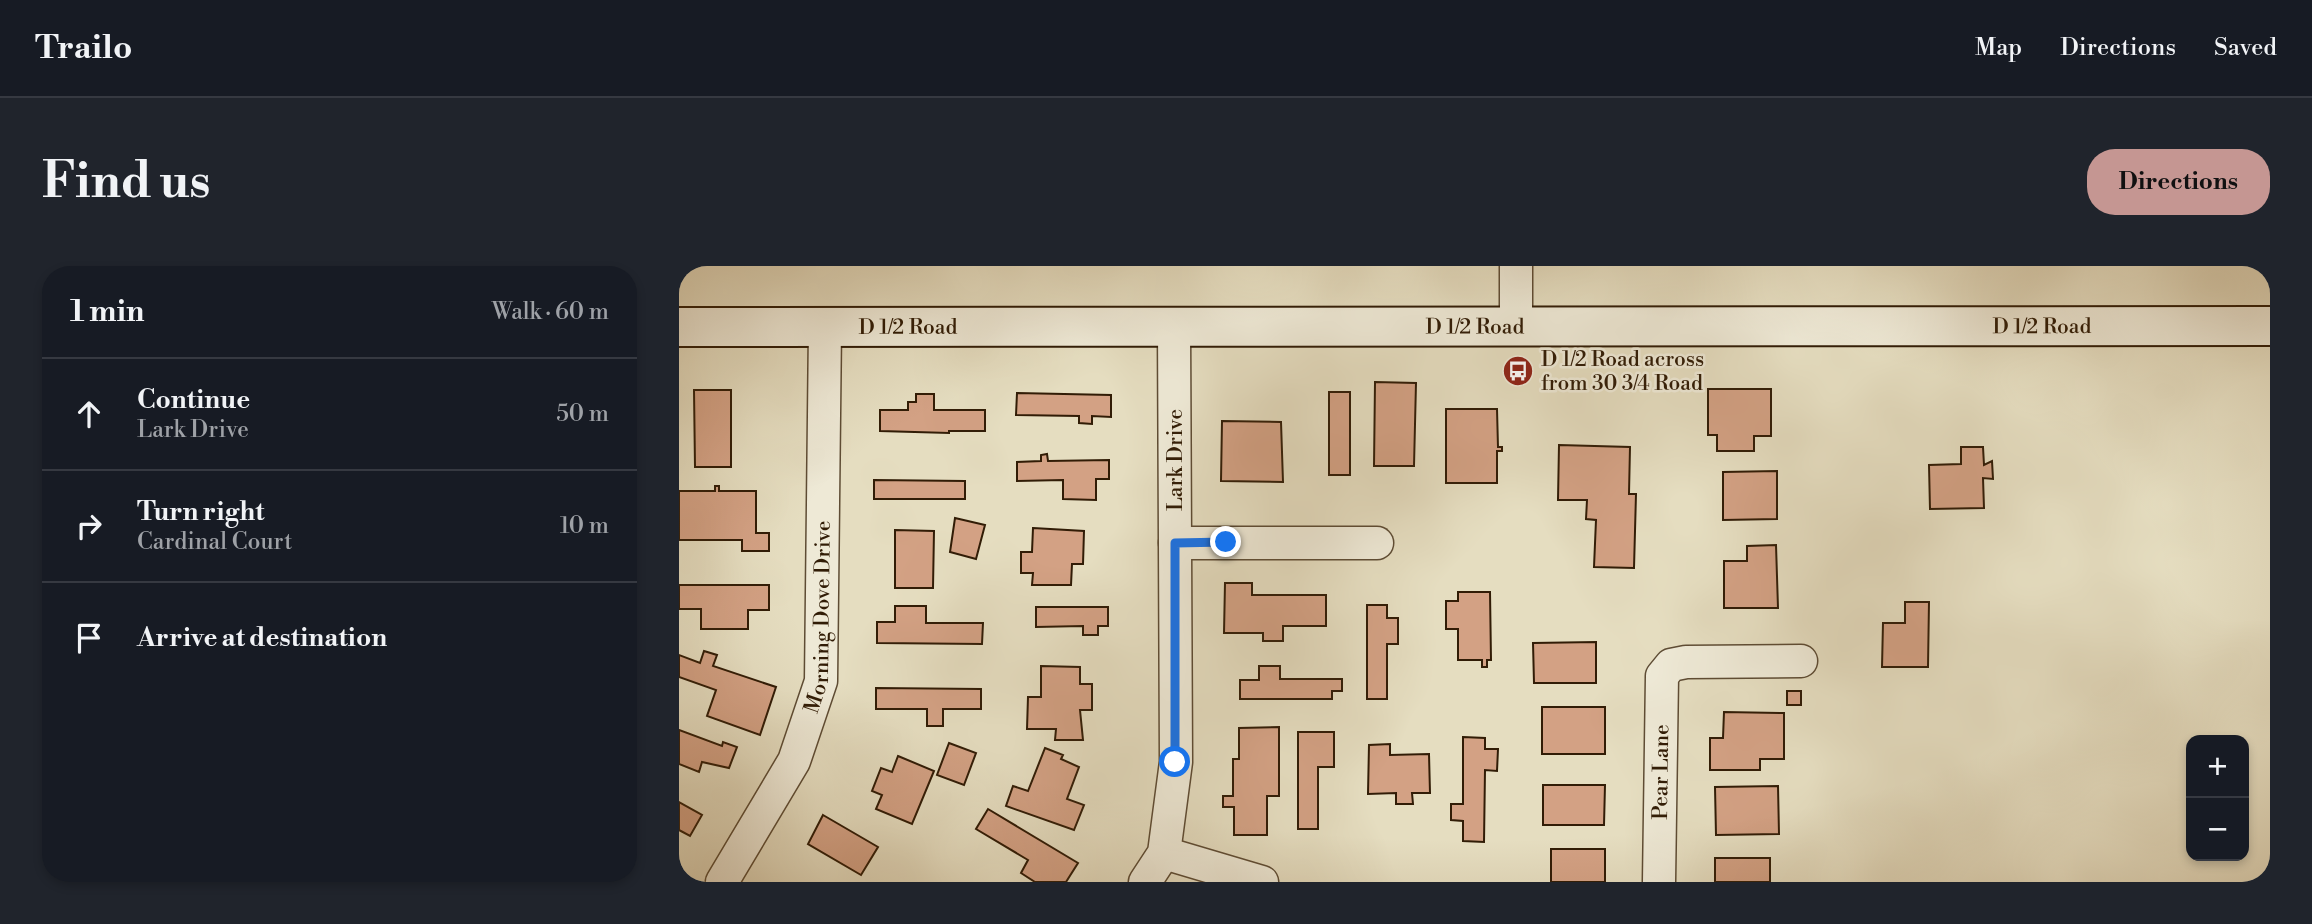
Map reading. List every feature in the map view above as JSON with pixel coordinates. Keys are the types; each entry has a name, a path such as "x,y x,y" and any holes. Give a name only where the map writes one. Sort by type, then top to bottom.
{"main road":[{"name":"D 1/2 Road","path":"679,327 2270,326"}],"street":[{"path":"1516,266 1516,326"},
{"name":"Morning Dove Drive","path":"722,882 794,761 821,681 825,327"},
{"name":"Lark Drive","path":"1145,882 1164,853 1175,762 1174,327"},
{"path":"1175,543 1377,543"},
{"name":"Pear Lane","path":"1659,882 1662,676 1671,666 1703,661 1801,661"},
{"path":"1164,853 1262,882"}],"building":[{"path":"1375,382 1416,383 1414,466 1374,466"},
{"path":"1708,389 1771,389 1771,436 1754,436 1754,451 1717,451 1717,435 1708,435"},
{"path":"694,390 731,390 731,467 695,467"},
{"path":"1329,392 1350,392 1350,475 1329,475"},
{"path":"1017,393 1111,395 1111,417 1092,416 1092,424 1079,423 1079,416 1016,415"},
{"path":"916,394 934,394 934,410 985,410 985,431 880,431 880,410 908,410 908,402 916,402"},
{"path":"1446,409 1497,409 1498,447 1502,447 1502,451 1497,451 1497,483 1446,483"},
{"path":"1222,421 1281,422 1283,482 1221,481"},
{"path":"1559,445 1630,447 1629,494 1636,494 1634,568 1594,567 1596,520 1586,519 1587,500 1558,500"},
{"path":"1961,447 1983,447 1984,465 1992,461 1993,479 1983,478 1984,508 1930,509 1929,465 1961,464"},
{"path":"1047,454 1048,461 1109,460 1109,479 1096,479 1096,500 1063,499 1063,480 1017,481 1017,462 1041,461 1041,455"},
{"path":"1777,471 1777,519 1723,520 1723,472"},
{"path":"874,480 965,481 965,499 874,499"},
{"path":"715,486 719,486 719,491 756,491 756,533 769,533 769,551 742,551 742,540 679,540 679,491 715,491"},
{"path":"955,518 985,525 976,559 950,552"},
{"path":"1033,528 1084,531 1083,564 1072,564 1071,585 1032,585 1033,573 1021,573 1021,552 1032,552"},
{"path":"895,530 934,531 933,588 895,588"},
{"path":"1776,545 1778,608 1724,608 1724,561 1747,561 1747,546"},
{"path":"1225,583 1252,583 1252,595 1326,595 1326,626 1283,626 1283,641 1263,641 1263,633 1224,633"},
{"path":"679,585 769,585 769,610 748,610 748,629 701,629 701,609 679,609"},
{"path":"1458,592 1490,592 1491,660 1487,660 1487,667 1482,667 1482,660 1458,660 1458,629 1446,629 1446,601 1458,601"},
{"path":"1905,602 1929,602 1928,667 1882,667 1883,623 1905,623"},
{"path":"1367,605 1387,605 1387,618 1398,618 1398,644 1387,644 1387,699 1367,699"},
{"path":"895,606 926,606 926,623 983,623 982,644 877,643 877,622 895,622"},
{"path":"1036,607 1108,607 1108,626 1098,626 1098,635 1083,635 1083,626 1036,627"},
{"path":"1596,642 1596,683 1534,683 1533,643"},
{"path":"704,651 717,655 713,666 776,687 760,735 707,716 716,690 679,677 679,655 700,663"},
{"path":"1041,666 1080,667 1080,684 1092,684 1092,710 1080,710 1083,740 1055,740 1056,729 1027,729 1028,697 1041,697"},
{"path":"1259,666 1280,666 1280,679 1342,679 1342,691 1332,691 1332,699 1240,699 1240,680 1259,680"},
{"path":"876,688 981,689 981,709 943,709 943,726 927,726 927,709 876,709"},
{"path":"1787,691 1801,691 1801,705 1787,705"},
{"path":"1542,707 1605,707 1605,754 1542,754"},
{"path":"1724,712 1784,713 1784,759 1760,759 1760,770 1710,770 1710,738 1723,738"},
{"path":"1279,727 1279,796 1267,796 1267,835 1234,835 1234,807 1223,807 1223,796 1233,796 1233,759 1239,759 1239,728"},
{"path":"679,730 722,746 723,742 737,747 729,768 702,762 699,772 679,764"},
{"path":"1298,732 1334,732 1334,767 1318,767 1318,829 1298,829"},
{"path":"1463,737 1485,738 1485,749 1498,749 1497,771 1485,770 1484,842 1463,841 1463,821 1451,820 1451,804 1463,804"},
{"path":"949,743 976,753 964,785 937,775"},
{"path":"1390,744 1390,755 1429,754 1430,793 1412,793 1413,804 1396,804 1396,793 1368,794 1369,745"},
{"path":"1045,748 1063,755 1061,759 1079,767 1067,799 1084,805 1074,830 1006,806 1013,786 1028,791"},
{"path":"898,756 934,771 912,824 876,809 882,795 872,791 881,768 892,772"},
{"path":"1543,785 1605,785 1604,825 1543,825"},
{"path":"1778,786 1779,834 1716,835 1715,787"},
{"path":"679,802 702,815 690,836 679,830"},
{"path":"988,809 1078,863 1066,882 1035,882 1021,873 1028,860 976,829"},
{"path":"823,815 878,847 861,875 808,844"},
{"path":"1551,849 1605,849 1605,882 1551,882"},
{"path":"1715,858 1770,858 1770,882 1715,882"}],"place":[{"name":"D 1/2 Road across from 30 3/4 Road","path":"1518,371"}],"route":[{"path":"1175,762 1175,543 1226,542"}]}
